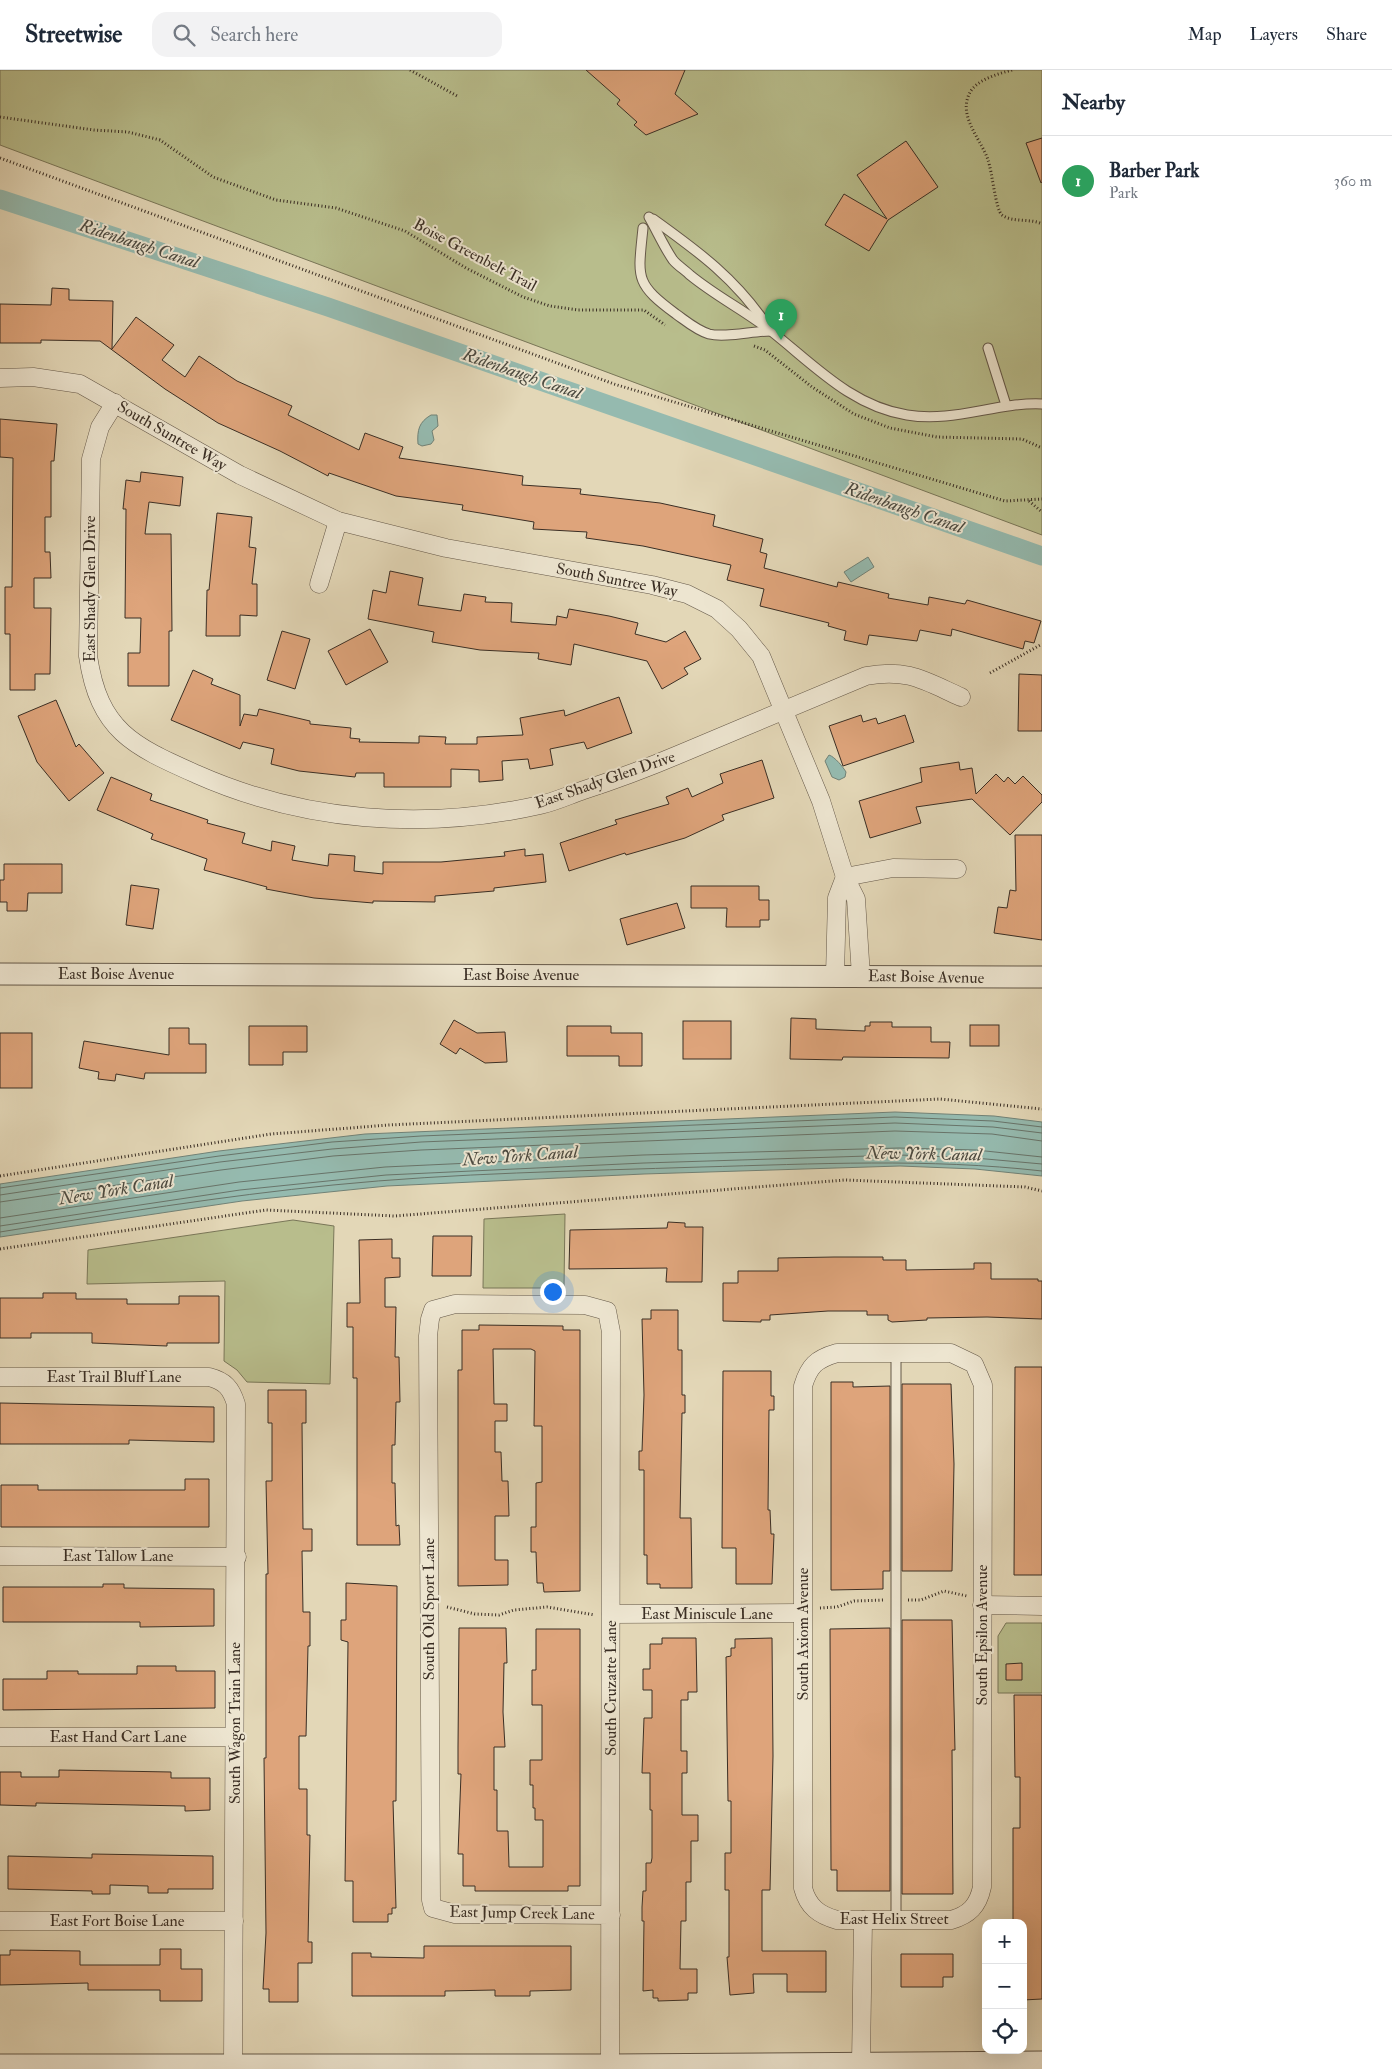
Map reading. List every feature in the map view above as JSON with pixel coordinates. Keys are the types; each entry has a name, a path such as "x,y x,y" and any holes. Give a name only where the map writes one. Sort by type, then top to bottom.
{"street":[{"name":"South Suntree Way","path":"0,378 33,377 80,384 240,475 338,521 446,548 652,585 687,594 717,609 761,656 821,801 845,876 856,899 861,976"},
{"name":"East Shady Glen Drive","path":"115,403 100,427 91,460 88,656 92,682 103,708 117,730 145,748 232,790 302,808 378,820 464,819 550,802 631,774 866,676 887,672 908,674 961,697"},
{"path":"319,584 338,521"},
{"path":"835,975 837,898 845,876 894,868 957,869"},
{"name":"East Boise Avenue","path":"0,974 835,975 1008,979 1042,977"},
{"name":"South Old Sport Lane","path":"433,1908 429,1886 428,1336 430,1319 433,1310 464,1304 585,1305 607,1311"},
{"name":"South Cruzatte Lane","path":"607,1311 611,1332 610,2065"},
{"name":"South Axiom Avenue","path":"812,1907 803,1888 803,1386 807,1371 814,1362 837,1353 896,1353"},
{"name":"South Epsilon Avenue","path":"896,1353 951,1353 974,1364 983,1385 982,1887 976,1906"},
{"name":"East Trail Bluff Lane","path":"0,1376 209,1377 227,1384"},
{"name":"South Wagon Train Lane","path":"227,1384 236,1404 233,2064"},
{"name":"East Tallow Lane","path":"0,1556 236,1557"},
{"path":"982,1605 1042,1606"},
{"name":"East Miniscule Lane","path":"611,1614 802,1613"},
{"name":"East Hand Cart Lane","path":"0,1736 235,1737"},
{"name":"East Helix Street","path":"812,1907 823,1916 837,1920 951,1920 964,1916 976,1906"},
{"name":"East Jump Creek Lane","path":"433,1908 455,1914 611,1915"},
{"path":"861,2064 863,1920"},
{"name":"East Fort Boise Lane","path":"0,1921 234,1921"},
{"path":"0,2065 610,2065 1042,2062"}],"lane":[{"path":"771,331 751,302 731,279 650,217 674,261 713,294 771,331 836,385 889,411 908,415 958,416 1006,405 1042,404"},
{"path":"643,228 641,273 643,285 651,295 694,327 709,334 771,331"},
{"path":"988,348 1006,405"},
{"path":"896,1353 896,1920"}],"path":[{"path":"410,70 459,97"},
{"path":"1012,70 988,77 976,87 968,96 966,109 968,119 988,158 998,210 1002,215 1015,220 1027,220 1042,224"},
{"name":"Boise Greenbelt Trail","path":"0,117 94,130 128,132 160,140 213,177 276,200 336,208 405,231 466,268 523,297 550,306 578,310 644,310 667,326"},
{"path":"0,158 614,384 1005,502 1042,499"},
{"path":"747,346 765,350 812,387 854,414 890,428 937,437 1022,439 1042,448"},
{"path":"1029,501 1042,512"},
{"path":"990,673 1042,644"},
{"path":"0,1176 271,1134 389,1125 940,1099 1042,1110"},
{"path":"0,1249 266,1210 395,1216 845,1180 1025,1188 1042,1191"},
{"path":"429,1608 450,1607 475,1614 499,1615 514,1610 548,1607 597,1615 611,1614"}],"green space":[{"path":"0,70 1042,70 1042,535 0,145"},
{"path":"565,1214 564,1288 483,1288 484,1219"},
{"path":"293,1220 334,1226 330,1384 247,1382 237,1370 224,1361 225,1281 87,1284 88,1250"},
{"path":"1006,1623 1042,1623 1042,1693 998,1693 998,1636"}],"water":[{"path":"431,415 437,415 438,426 432,431 434,440 431,444 422,446 418,444 421,424"},
{"path":"868,557 874,567 851,582 844,572"},
{"path":"829,755 846,772 845,777 839,780 832,777 825,761"},
{"name":"New York Canal","path":"895,1112 994,1116 1042,1122 1042,1176 975,1169 900,1166 644,1174 387,1186 242,1201 0,1237 0,1184 219,1151 365,1134"}],"building":[{"path":"586,70 685,70 675,94 698,114 646,135 634,125 637,122 617,104 620,100"},
{"path":"1042,138 1042,182 1041,183 1026,143"},
{"path":"906,141 938,187 888,220 869,251 825,225 844,194 887,219 857,175"},
{"path":"52,288 69,289 69,300 113,301 112,349 136,317 174,345 162,360 185,377 199,356 237,381 292,406 288,415 359,450 365,433 403,447 399,458 523,476 522,485 581,489 580,494 660,503 715,515 713,526 763,539 760,552 767,554 764,568 837,587 838,582 889,594 888,598 928,605 929,597 965,604 967,600 1041,621 1034,643 1025,641 1023,649 952,629 951,636 920,630 917,641 869,635 867,645 844,640 846,631 828,626 829,623 760,606 764,589 727,580 731,565 643,546 586,538 587,532 533,529 534,522 462,510 463,505 396,496 329,473 328,476 280,451 218,423 165,389 100,341 41,340 41,343 0,343 0,304 51,305"},
{"path":"0,419 57,424 54,461 51,461 51,517 45,517 45,552 50,552 51,578 34,578 34,608 51,608 50,674 35,674 35,690 10,690 10,634 5,634 5,587 12,587 13,458 0,457"},
{"path":"141,472 183,477 180,506 149,502 145,534 171,534 172,631 169,631 169,686 128,686 128,653 140,653 141,618 125,618 126,509 123,509 126,480 140,482"},
{"path":"217,513 252,517 249,547 256,548 252,584 257,584 257,616 240,615 240,636 206,636 207,590 209,590"},
{"path":"390,571 423,578 418,605 461,611 464,594 486,597 485,602 512,603 511,622 556,625 557,616 567,618 569,609 609,616 638,623 635,634 666,642 685,631 701,659 684,668 688,674 662,689 647,661 574,644 571,665 538,659 539,653 480,650 432,642 434,632 368,619 373,590 386,593"},
{"path":"370,629 388,662 346,685 328,651"},
{"path":"282,631 310,639 295,689 267,680"},
{"path":"193,670 213,679 211,684 240,695 240,726 244,714 257,716 259,709 310,721 310,724 351,728 350,738 360,739 359,742 419,743 419,736 446,737 445,744 477,744 477,737 523,735 520,718 564,710 565,716 619,697 632,733 587,749 584,742 550,749 553,765 530,769 528,759 502,761 503,780 479,782 479,770 451,769 451,787 384,787 384,773 356,773 355,777 299,771 271,764 274,749 243,742 240,749 171,720"},
{"path":"1019,674 1042,675 1042,731 1018,731"},
{"path":"56,700 76,747 79,744 104,773 69,801 37,762 18,716"},
{"path":"861,715 863,722 876,718 878,724 905,715 914,742 843,766 829,726"},
{"path":"762,760 774,798 722,815 724,820 685,838 626,855 625,853 569,871 560,843 617,824 615,820 669,804 666,797 688,788 692,797 723,783 720,774"},
{"path":"959,762 960,770 972,768 976,794 996,774 1004,782 1008,777 1015,784 1023,776 1042,795 1042,802 1010,835 972,799 916,807 921,823 870,838 859,801 922,782 920,768"},
{"path":"111,777 152,794 150,800 208,820 207,823 245,833 242,843 271,851 272,841 295,846 292,860 328,866 329,854 355,856 354,871 383,874 383,862 441,862 505,856 504,852 525,849 525,856 543,854 546,882 494,888 494,891 435,896 435,902 373,901 373,903 314,898 266,889 267,887 204,870 207,859 151,839 153,834 97,810"},
{"path":"1015,835 1042,835 1042,940 994,933 998,907 1007,908 1010,890 1016,891"},
{"path":"4,864 62,864 62,893 28,893 27,911 7,911 7,902 0,902 0,880 4,880"},
{"path":"131,885 159,889 153,929 126,925"},
{"path":"691,886 759,886 759,900 769,900 769,920 760,920 760,927 726,927 727,908 691,908"},
{"path":"677,903 685,928 627,945 620,919"},
{"path":"791,1018 816,1019 816,1029 865,1031 865,1026 870,1026 870,1022 892,1022 892,1027 931,1027 931,1042 950,1042 949,1058 843,1057 842,1060 790,1059"},
{"path":"454,1020 477,1033 505,1032 507,1062 485,1063 460,1048 456,1054 440,1044"},
{"path":"683,1021 731,1021 731,1059 683,1059"},
{"path":"970,1025 999,1025 999,1046 970,1046"},
{"path":"249,1026 307,1026 307,1052 283,1052 283,1065 249,1065"},
{"path":"567,1026 611,1026 611,1033 642,1033 642,1066 619,1066 619,1056 567,1056"},
{"path":"169,1028 189,1028 189,1044 206,1044 206,1073 145,1073 144,1079 116,1074 115,1081 98,1079 99,1072 79,1068 84,1041 169,1055"},
{"path":"0,1033 32,1033 32,1088 0,1088"},
{"path":"668,1222 685,1223 685,1227 703,1227 702,1282 666,1282 667,1268 569,1269 570,1230 667,1228"},
{"path":"433,1236 472,1236 471,1276 432,1276"},
{"path":"392,1239 392,1258 400,1258 400,1277 385,1278 385,1307 396,1307 395,1357 399,1357 400,1402 396,1402 395,1445 392,1445 392,1483 395,1483 396,1526 399,1525 400,1545 357,1545 357,1378 353,1378 353,1327 347,1327 347,1303 360,1303 359,1240"},
{"path":"883,1257 883,1260 906,1260 906,1270 974,1269 974,1263 991,1263 991,1279 1038,1279 1038,1281 1042,1281 1042,1319 987,1317 927,1318 927,1320 892,1322 888,1320 888,1315 867,1315 867,1311 828,1311 770,1315 770,1320 761,1320 761,1322 723,1321 723,1283 738,1283 738,1271 778,1271 778,1258"},
{"path":"43,1293 76,1293 76,1299 127,1299 127,1304 179,1304 179,1296 219,1296 219,1343 167,1343 167,1346 92,1343 92,1333 31,1333 31,1338 0,1338 0,1298 43,1298"},
{"path":"651,1310 678,1310 678,1350 682,1350 682,1395 685,1395 685,1413 682,1413 680,1518 691,1518 692,1588 660,1588 660,1584 647,1584 647,1555 644,1555 644,1470 639,1470 639,1451 642,1451 644,1395 642,1319 651,1319"},
{"path":"479,1325 563,1326 563,1330 580,1330 580,1591 544,1592 543,1583 537,1583 536,1552 531,1552 531,1527 536,1527 536,1483 542,1482 542,1426 534,1426 535,1351 531,1349 493,1349 494,1404 507,1404 507,1421 495,1421 495,1452 501,1452 502,1481 508,1481 509,1516 495,1516 495,1560 508,1560 508,1585 458,1586 458,1370 462,1370 462,1330 479,1330"},
{"path":"1015,1367 1042,1367 1042,1575 1014,1575"},
{"path":"723,1371 771,1371 771,1396 774,1396 774,1410 769,1410 768,1510 770,1510 771,1534 774,1534 772,1584 736,1584 736,1548 722,1548"},
{"path":"831,1382 853,1382 853,1387 890,1386 890,1571 883,1571 883,1589 831,1590"},
{"path":"902,1384 951,1384 954,1464 952,1571 902,1571"},
{"path":"268,1390 306,1390 306,1423 302,1423 303,1529 312,1529 312,1551 302,1551 303,1612 310,1612 310,1646 308,1646 306,1736 299,1736 299,1789 307,1789 307,1835 310,1835 308,1942 312,1942 312,1963 298,1963 298,2002 269,2002 269,1989 263,1989 266,1933 264,1758 266,1758 266,1574 268,1574 266,1481 272,1481 272,1423 268,1423"},
{"path":"0,1403 214,1407 214,1442 129,1440 129,1444 0,1444"},
{"path":"185,1479 209,1479 209,1527 1,1527 1,1485 38,1485 38,1490 185,1490"},
{"path":"346,1583 397,1586 396,1801 393,1801 396,1908 392,1908 392,1914 388,1914 388,1922 353,1922 353,1881 345,1881 348,1642 341,1640 341,1620 346,1620"},
{"path":"103,1584 124,1584 124,1588 214,1589 214,1626 140,1627 140,1622 3,1622 3,1587 103,1587"},
{"path":"902,1620 952,1620 955,1750 952,1750 953,1894 902,1894"},
{"path":"459,1628 506,1628 507,1663 504,1663 503,1712 505,1747 494,1747 494,1790 497,1790 497,1831 508,1831 509,1867 543,1867 543,1820 535,1820 533,1785 530,1785 530,1760 542,1760 542,1705 532,1705 532,1670 536,1670 536,1629 580,1629 580,1886 568,1886 568,1891 475,1891 475,1886 463,1886 463,1854 458,1854 461,1774 458,1774"},
{"path":"890,1628 890,1891 837,1891 837,1870 831,1870 830,1629"},
{"path":"662,1638 696,1638 697,1692 688,1692 688,1700 681,1700 681,1751 687,1751 687,1773 682,1773 682,1815 698,1815 698,1841 691,1841 691,1882 686,1882 686,1921 681,1921 680,1969 697,1969 697,1993 688,1993 688,2000 658,2001 658,1998 653,1998 653,1990 643,1991 644,1921 642,1921 642,1907 643,1891 646,1891 646,1863 651,1863 652,1858 652,1810 650,1810 650,1773 642,1773 644,1718 652,1718 652,1690 643,1690 643,1669 650,1669 650,1644 662,1644"},
{"path":"772,1638 773,1756 770,1890 762,1890 762,1951 826,1951 826,1992 787,1992 787,1974 753,1974 754,1993 730,1995 727,1957 729,1957 729,1890 725,1890 725,1853 731,1853 731,1801 728,1801 726,1657 731,1656 731,1648 735,1648 735,1639"},
{"path":"1022,1663 1022,1680 1006,1680 1006,1664"},
{"path":"137,1666 176,1666 176,1671 215,1671 215,1708 3,1710 3,1679 47,1679 47,1671 78,1671 78,1674 137,1674"},
{"path":"1014,1695 1042,1695 1042,1999 1027,2000 1027,1919 1013,1919 1013,1828 1020,1828 1020,1777 1015,1777"},
{"path":"59,1770 171,1772 171,1778 210,1778 210,1810 185,1811 185,1806 36,1803 36,1806 0,1805 0,1772 21,1772 21,1777 59,1777"},
{"path":"92,1854 213,1856 213,1889 168,1889 168,1893 148,1893 148,1886 110,1885 110,1894 92,1894 92,1891 8,1889 8,1856 92,1858"},
{"path":"424,1946 571,1946 571,1990 530,1991 530,1996 495,1996 495,1990 445,1991 445,1996 352,1996 352,1953 371,1953 371,1957 424,1958"},
{"path":"160,1949 181,1949 181,1969 202,1969 202,2001 160,2001 160,1990 88,1990 88,1983 0,1985 0,1955 10,1955 10,1950 80,1951 80,1965 160,1965"},
{"path":"901,1954 953,1954 953,1977 943,1977 943,1987 901,1987"}],"waterway":[{"name":"Ridenbaugh Canal","path":"0,199 328,307 1042,556"}],"place":[{"name":"Barber Park","path":"781,340"}]}
